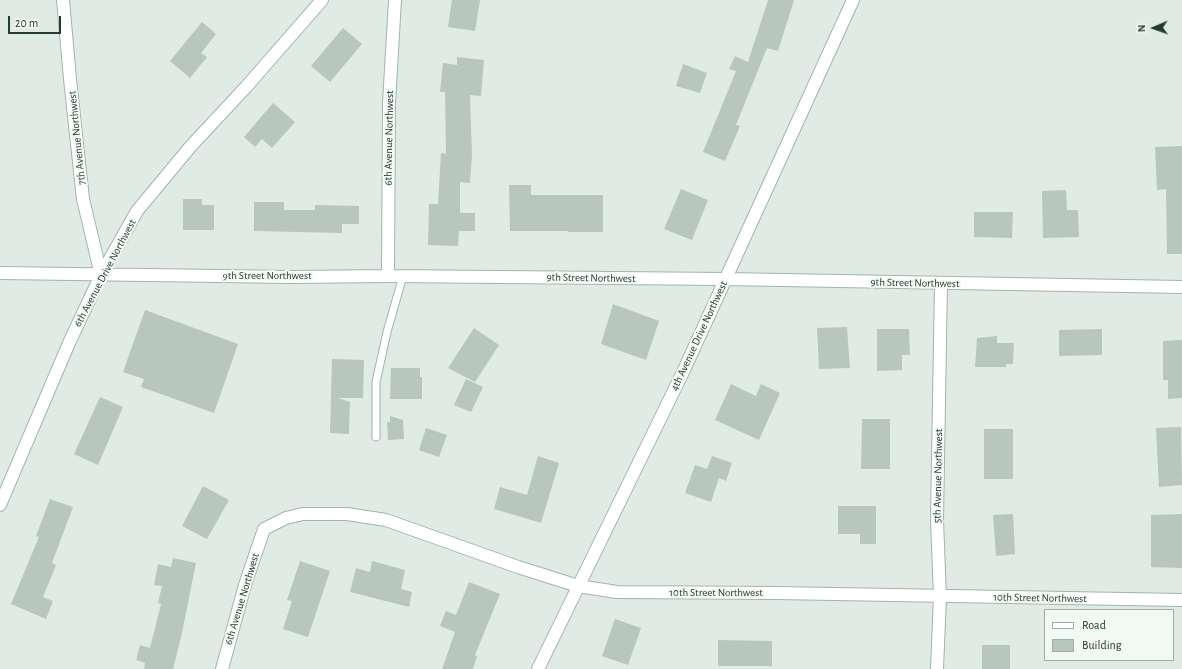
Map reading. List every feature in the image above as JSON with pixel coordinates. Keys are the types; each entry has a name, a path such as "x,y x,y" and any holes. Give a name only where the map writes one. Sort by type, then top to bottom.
{"street":[{"name":"7th Avenue Northwest","path":"64,0 70,79 83,199 102,274"},
{"name":"6th Avenue Drive Northwest","path":"0,505 69,343 102,274 137,211 191,146 246,87 322,0"},
{"name":"6th Avenue Northwest","path":"388,276 389,103 395,0"},
{"name":"4th Avenue Drive Northwest","path":"538,669 684,370 853,0"},
{"name":"9th Street Northwest","path":"0,273 293,277 403,276 725,279 941,284 1182,287"},
{"name":"5th Avenue Northwest","path":"937,669 940,597 937,520 941,284"},
{"name":"10th Street Northwest","path":"264,529 286,518 303,514 347,514 386,520 518,567 578,586 617,592 1182,600"},
{"name":"6th Avenue Northwest","path":"222,669 244,585 264,529"}],"lane":[{"path":"376,437 376,382 387,332 403,276"}],"building":[{"path":"452,0 480,0 475,31 448,27"},
{"path":"768,0 794,0 778,51 767,48 736,125 740,126 725,161 703,152 736,71 729,69 735,56 748,62"},
{"path":"202,22 216,34 201,53 207,57 190,78 170,61"},
{"path":"343,28 362,44 330,82 311,66"},
{"path":"457,57 484,60 481,96 470,95 472,155 470,183 460,182 460,213 475,213 475,231 459,231 458,246 428,245 429,204 438,204 441,153 446,154 445,92 440,92 443,63 457,65"},
{"path":"683,64 707,73 700,93 676,86"},
{"path":"273,103 295,122 272,148 262,139 255,147 244,137"},
{"path":"1182,146 1182,254 1167,254 1166,189 1157,190 1155,147"},
{"path":"509,185 531,185 531,195 603,195 603,232 510,231"},
{"path":"681,189 708,200 692,240 664,229"},
{"path":"1066,190 1067,210 1078,210 1079,237 1043,238 1042,191"},
{"path":"183,199 202,199 202,205 214,205 214,230 183,230"},
{"path":"254,202 284,202 284,210 315,210 315,205 359,206 359,224 342,224 342,233 254,231"},
{"path":"974,212 1013,212 1012,238 974,237"},
{"path":"613,304 659,321 646,360 601,344"},
{"path":"145,310 238,344 214,413 141,387 144,379 123,372"},
{"path":"847,327 850,368 819,369 817,328"},
{"path":"474,328 499,345 475,382 448,368"},
{"path":"877,329 909,329 910,355 902,355 902,370 877,371"},
{"path":"1102,329 1102,355 1059,356 1059,330"},
{"path":"997,336 997,343 1014,343 1013,364 1006,364 1006,367 975,367 977,338"},
{"path":"1182,340 1182,398 1168,399 1168,380 1163,380 1163,341"},
{"path":"332,359 364,360 363,398 338,398 350,402 349,434 330,433"},
{"path":"391,368 420,368 420,377 422,377 422,399 390,399"},
{"path":"466,379 483,387 471,412 454,405"},
{"path":"731,384 756,396 761,384 780,393 759,440 715,420"},
{"path":"100,397 123,407 98,465 74,454"},
{"path":"390,416 403,420 404,439 388,440 387,422 390,422"},
{"path":"862,419 890,419 890,469 861,469"},
{"path":"1181,427 1182,485 1159,487 1156,428"},
{"path":"426,428 447,435 439,457 419,450"},
{"path":"984,429 1013,429 1013,479 984,479"},
{"path":"538,456 559,463 541,523 494,509 500,487 527,495"},
{"path":"712,456 732,463 726,481 719,478 711,502 685,493 695,465 707,469"},
{"path":"203,486 229,500 207,539 182,526"},
{"path":"50,499 73,507 52,563 56,565 43,597 53,601 46,619 11,604 39,537 36,536"},
{"path":"838,506 876,506 876,544 860,544 860,534 838,534"},
{"path":"1013,514 1015,554 996,556 993,515"},
{"path":"1182,514 1182,568 1151,567 1151,515"},
{"path":"173,558 196,563 173,669 144,669 145,663 136,660 140,645 150,648 161,604 158,603 162,586 154,585 158,564 171,567"},
{"path":"300,561 330,571 308,637 283,629 292,601 287,600"},
{"path":"372,561 405,570 401,589 412,592 409,607 350,592 356,568 370,572"},
{"path":"469,582 500,594 475,655 477,656 473,669 442,669 455,632 440,626 446,611 456,615"},
{"path":"615,619 641,628 628,665 602,656"},
{"path":"718,640 772,641 772,666 718,666"},
{"path":"982,645 1010,645 1010,669 982,669"}]}
